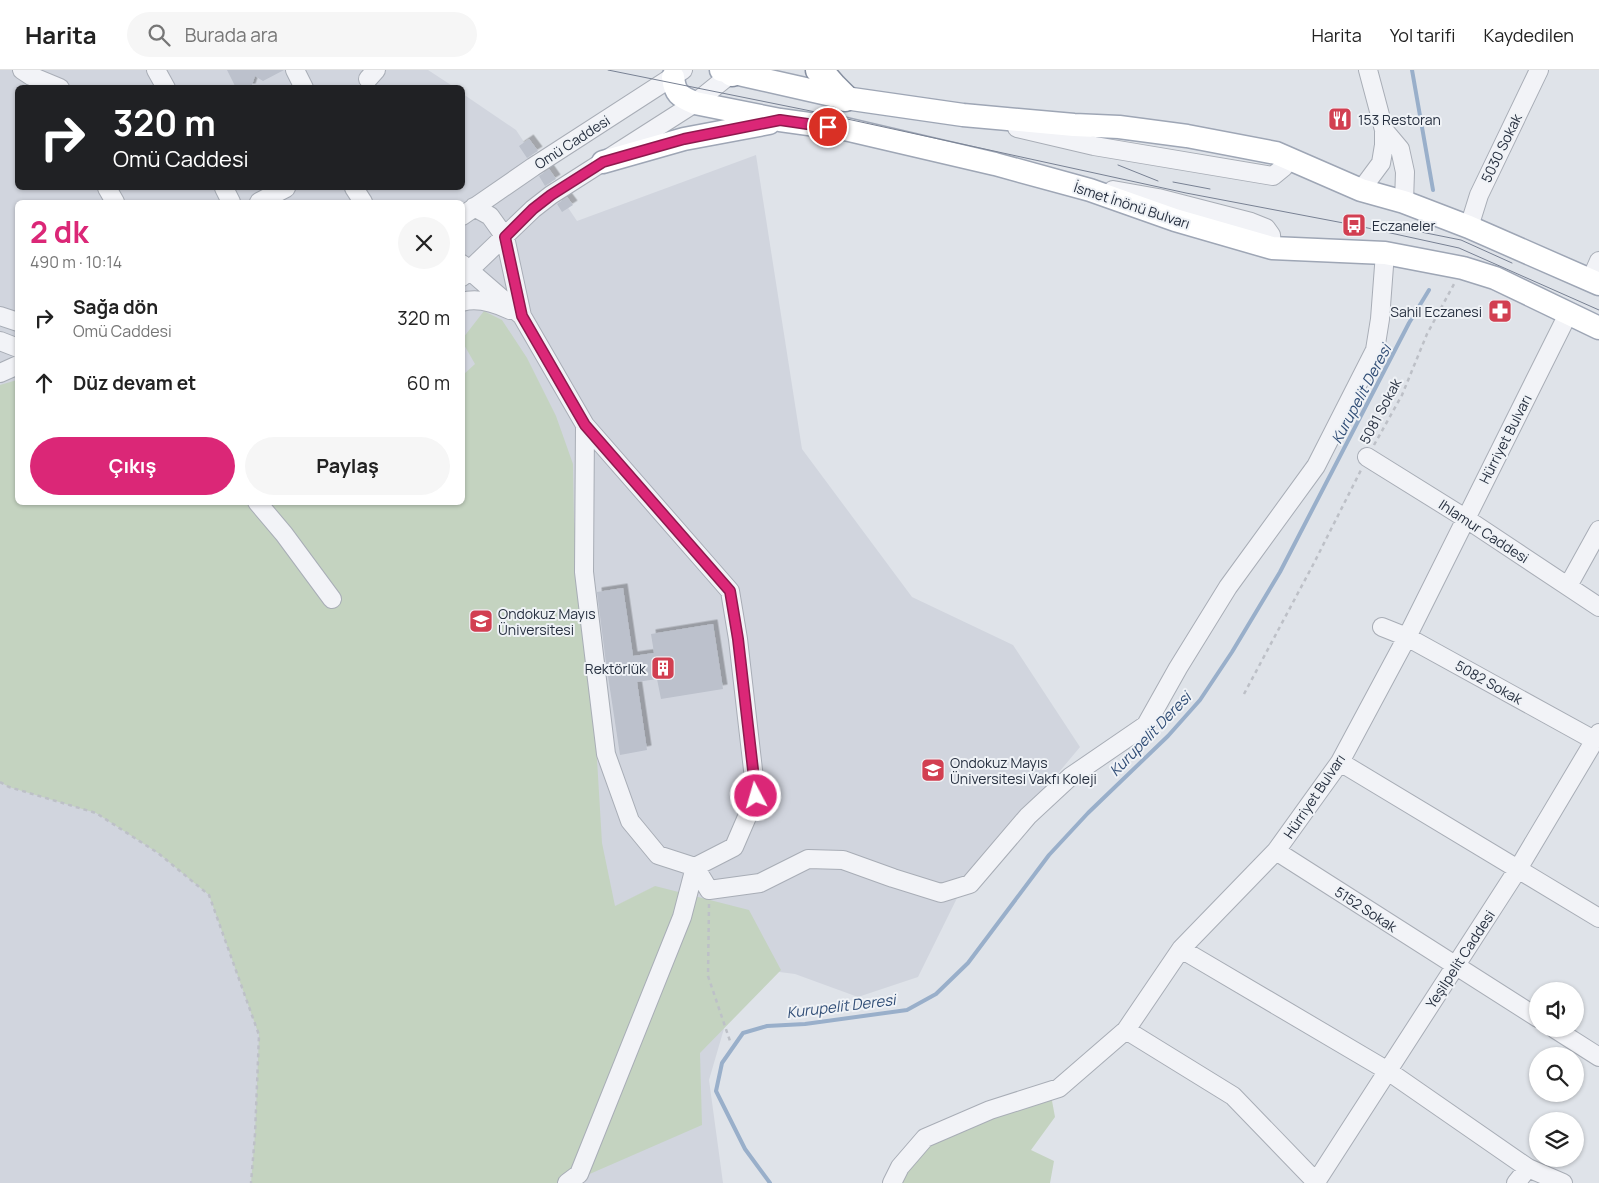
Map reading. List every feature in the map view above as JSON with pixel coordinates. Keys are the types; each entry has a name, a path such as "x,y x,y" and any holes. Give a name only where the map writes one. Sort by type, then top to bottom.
{"highway":[{"path":"820,70 846,98"}],"main road":[{"path":"732,71 846,98 963,116 1119,127 1187,136 1276,153 1361,190 1404,202 1596,275"},
{"name":"İsmet İnönü Bulvarı","path":"678,74 674,90 683,98 695,103 780,120 845,129 995,164 1090,190 1175,220 1272,248 1385,253 1462,268 1495,278 1599,328"},
{"path":"603,162 684,139 780,120"}],"street":[{"path":"22,70 53,85"},
{"path":"156,70 164,85"},
{"path":"1361,190 1381,163 1384,145 1384,130 1368,70"},
{"name":"5030 Sokak","path":"1469,228 1479,195 1539,70"},
{"path":"522,316 465,271 551,195 695,103 732,71"},
{"name":"Omü Caddesi","path":"468,212 678,74"},
{"path":"1384,130 1400,149 1405,172 1404,202"},
{"path":"263,200 282,190"},
{"path":"468,212 490,216 505,237 522,316 585,425 730,591 738,639 756,796 734,847 695,867 682,917 579,1174 567,1183"},
{"path":"585,425 584,572 606,754 630,821 658,855 695,867 709,890 760,883 808,859 843,860 941,893 970,884 1028,816 1070,777 1146,725 1178,668 1228,587 1316,466 1375,350 1380,319 1385,253"},
{"path":"465,301 471,299 495,304 522,316"},
{"name":"Hürriyet Bulvarı","path":"892,1183 900,1168 925,1138 990,1110 1058,1088 1126,1030 1181,949 1276,851 1340,762 1407,637 1569,312"},
{"path":"0,316 15,321"},
{"path":"0,341 15,347"},
{"path":"0,373 15,366"},
{"name":"Ihlamur Caddesi","path":"1367,456 1599,607"},
{"path":"259,505 284,534 332,598"},
{"path":"1568,586 1599,530"},
{"name":"5082 Sokak","path":"1382,627 1407,637 1595,747"},
{"name":"Yeşilpelit Caddesi","path":"1316,1183 1595,747"},
{"path":"1340,762 1599,918"},
{"name":"5152 Sokak","path":"1276,851 1529,1012"},
{"path":"1181,949 1388,1071 1528,1168 1563,1183"},
{"path":"1126,1030 1234,1096 1316,1183"},
{"path":"1568,1037 1599,1057"},
{"path":"1516,1183 1528,1168"}],"path":[{"name":"5081 Sokak","path":"1244,694 1314,563 1367,456 1402,394 1427,334 1462,268"},
{"path":"0,782 9,787 96,813 158,853 209,895 259,1035 251,1183"},
{"path":"709,890 708,976 730,1041"}],"shaded area":[{"name":"Ondokuz Mayıs Üniversitesi","path":"0,70 428,70 451,85 15,85 15,190 465,190 465,95 516,130 577,221 756,155 802,449 912,597 1013,645 1080,747 962,888 918,977 858,997 795,974 742,967 709,1080 723,1183 0,1183"}],"green space":[{"path":"484,311 502,320 527,358 556,416 573,464 574,520 597,759 602,843 615,906 655,886 749,910 781,970 700,1053 702,1125 569,1183 251,1183 259,1035 209,895 158,853 96,813 9,787 0,782 0,385 15,381 15,505 465,505 465,373 475,364 465,346 465,335"},
{"path":"1050,1090 1055,1117 1031,1150 1054,1161 1050,1183 892,1183 925,1138"}],"building":[{"path":"227,70 284,70 263,81 255,76 252,85 234,85"},
{"path":"529,139 538,151 527,158 519,146"},
{"path":"549,169 556,179 545,186 539,176"},
{"path":"567,197 573,205 562,212 557,204"},
{"name":"Rektörlük","path":"623,588 633,656 654,653 651,634 713,624 723,689 661,699 657,679 637,682 647,750 620,755 597,592"}],"waterway":[{"name":"Kurupelit Deresi","path":"1412,70 1433,190"},
{"name":"Kurupelit Deresi","path":"770,1183 745,1149 716,1091 722,1063 743,1033 767,1026 805,1024 907,1010 936,994 968,963 1049,855 1088,813 1168,736 1200,700 1232,652 1280,572 1409,323 1429,290"}],"tram line":[{"path":"608,70 806,110 1186,193 1354,225 1459,248 1599,310"},
{"path":"1118,165 1158,181"},
{"path":"1173,182 1210,189"},
{"path":"1396,227 1461,240 1512,263"}],"place":[{"name":"153 Restoran","path":"1340,119"},
{"name":"Eczaneler","path":"1354,225"},
{"name":"Sahil Eczanesi","path":"1500,311"},
{"name":"Ondokuz Mayıs Üniversitesi","path":"481,621"},
{"name":"Rektörlük","path":"663,668"},
{"name":"Ondokuz Mayıs Üniversitesi Vakfı Koleji","path":"933,770"}],"route":[{"path":"756,796 738,639 730,591 585,425 522,316 505,237 533,209 551,195 603,162 684,139 780,120 828,127"}]}
